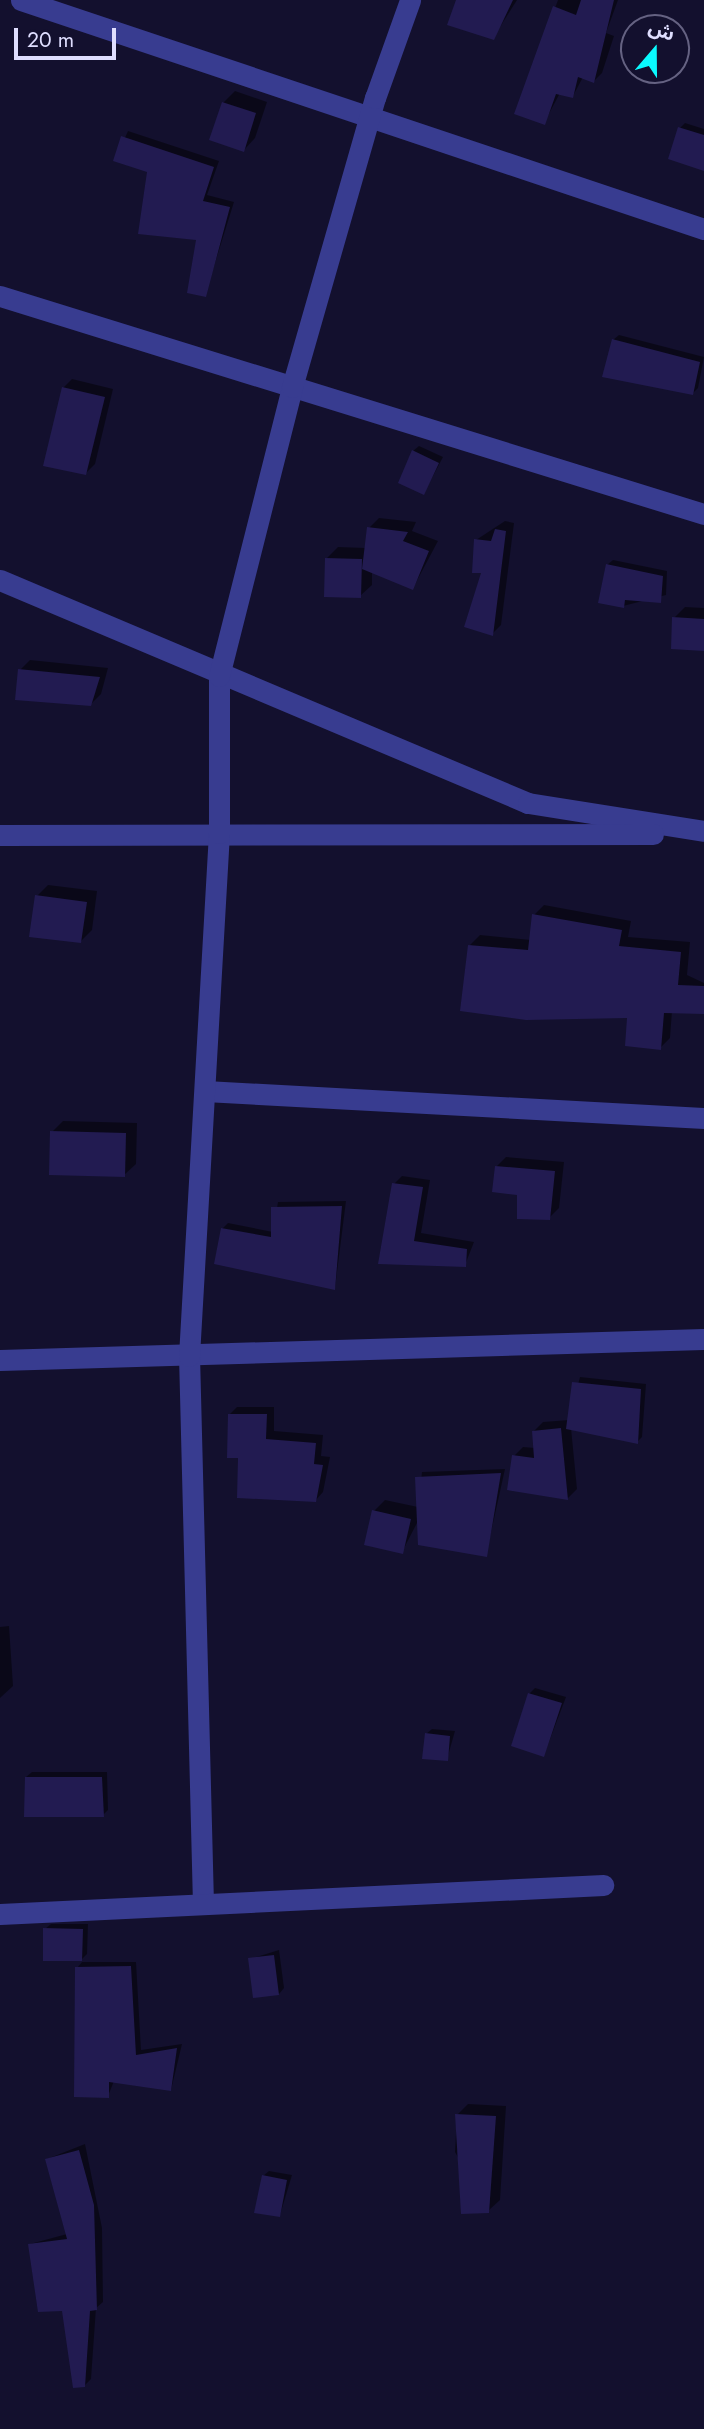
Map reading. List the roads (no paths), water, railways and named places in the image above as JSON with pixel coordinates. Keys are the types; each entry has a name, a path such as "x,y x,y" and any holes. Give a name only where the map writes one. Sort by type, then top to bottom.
{"street":[{"path":"21,0 704,229"},
{"path":"203,1904 189,1356 219,833 219,676 292,387 369,117 410,0"},
{"path":"0,296 704,514"},
{"path":"0,580 219,676 528,803 704,833"},
{"path":"0,835 704,833"},
{"path":"205,1091 704,1118"},
{"path":"0,1360 704,1339"},
{"path":"0,1914 603,1885"}]}
